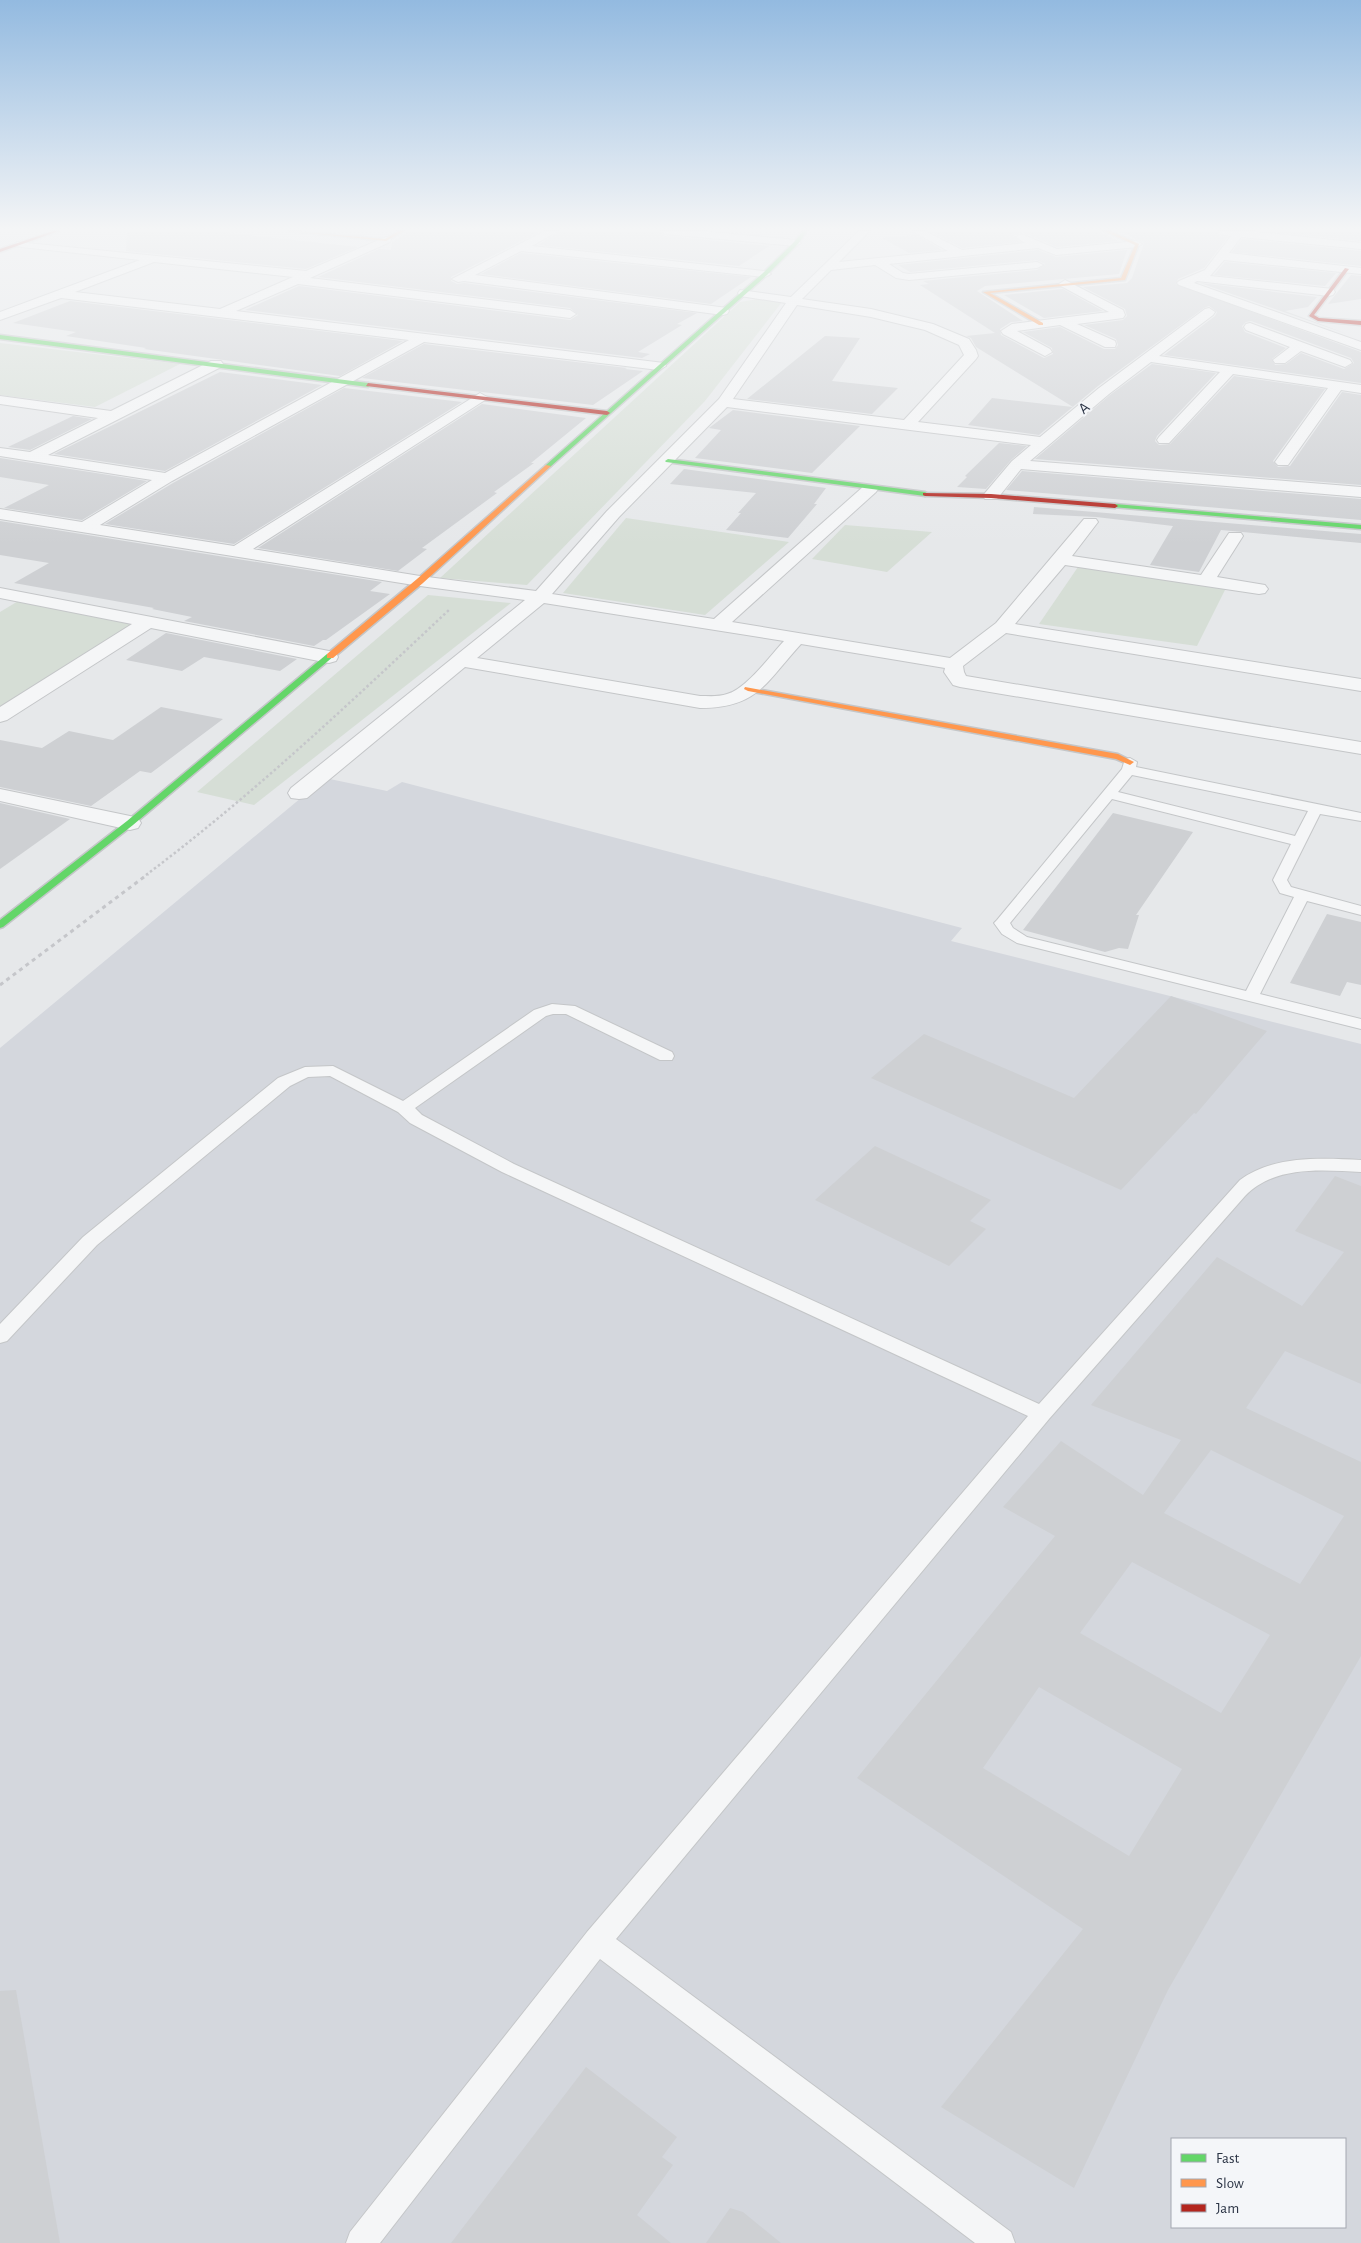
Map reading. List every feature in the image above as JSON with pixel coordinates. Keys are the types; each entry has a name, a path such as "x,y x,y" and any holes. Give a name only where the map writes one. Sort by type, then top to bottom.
{"street":[{"path":"0,336 343,382 607,413"},
{"path":"412,336 659,366"},
{"path":"0,924 130,823 420,581 694,336"},
{"path":"298,792 463,661 540,597 613,514 668,461 724,402 770,336"},
{"path":"907,425 970,356 970,350 964,342 952,336"},
{"path":"1016,336 1046,352"},
{"path":"1092,336 1110,344"},
{"name":"A","path":"992,496 1017,464 1104,391 1182,336"},
{"path":"1272,336 1345,363"},
{"path":"1331,336 1361,346"},
{"path":"87,526 167,478 423,337"},
{"path":"515,349 533,337"},
{"path":"1280,360 1300,346"},
{"path":"1149,358 1361,389"},
{"path":"32,457 216,364"},
{"path":"1164,440 1230,370"},
{"path":"1283,462 1337,386"},
{"path":"237,552 480,397"},
{"path":"0,400 113,416"},
{"path":"724,402 1045,442"},
{"path":"0,452 167,478"},
{"path":"668,461 870,489 942,496 992,496 1361,527"},
{"path":"1017,464 1361,492"},
{"path":"718,625 870,489"},
{"path":"0,514 87,526 472,589 540,597 954,664 1002,627 1061,559 1090,522"},
{"path":"1205,582 1235,536"},
{"path":"1061,559 1259,589"},
{"path":"4,597 149,621 329,657"},
{"path":"0,716 149,621"},
{"path":"1002,627 1361,685"},
{"path":"463,661 700,702 719,702 739,696 748,689 796,639"},
{"path":"954,664 954,672 960,681 1361,748"},
{"path":"748,689 1118,757 1130,766"},
{"path":"0,794 130,823"}],"lane":[{"path":"1361,817 1316,809 1130,766 1110,794 1002,923 1007,931 1022,940 1361,1024"},
{"path":"1110,794 1301,842"},
{"path":"1316,809 1301,842 1280,880 1285,890 1361,911"},
{"path":"1251,997 1302,896"},
{"path":"404,1108 540,1013 552,1009 569,1009 666,1056"},
{"path":"0,1336 90,1241 284,1082 305,1072 333,1072 404,1108 416,1119 508,1168 1042,1414"},
{"path":"361,2243 597,1941 1042,1414 1176,1261 1254,1178 1282,1168 1361,1166"},
{"path":"597,1941 1000,2243"}],"path":[{"path":"0,985 180,849 319,731 472,589"}],"shaded area":[{"path":"703,336 756,336 705,401 527,585 440,578"},
{"path":"0,343 180,364 95,407 0,395"},
{"path":"626,518 789,542 705,615 563,593"},
{"path":"845,525 932,532 887,572 812,559"},
{"path":"1078,567 1227,586 1197,646 1039,624"},
{"path":"428,595 511,603 254,805 197,792"},
{"path":"20,600 133,624 0,709 0,612"},
{"path":"325,778 387,791 402,782 962,928 951,941 1361,1044 1361,2243 0,2243 0,1048"}],"building":[{"path":"66,336 359,336 403,341 340,376 144,349 146,348"},
{"path":"457,336 665,336 638,352 650,354 642,358"},
{"path":"825,336 860,338 832,381 898,388 872,414 747,399"},
{"path":"966,336 1002,336 1044,358 1053,354 1052,348 1030,336 1077,336 1104,349 1115,349 1118,345 1116,339 1108,336 1166,336 1098,386 1073,407 976,347 971,338"},
{"path":"1189,336 1254,336 1286,348 1272,359 1275,365 1286,364 1301,353 1344,369 1354,363 1351,358 1291,336 1317,336 1361,352 1361,383 1164,355"},
{"path":"424,344 643,371 593,405 362,378"},
{"path":"1152,364 1216,373 1157,436 1155,441 1159,445 1170,444 1234,376 1325,389 1273,461 1278,467 1290,466 1342,392 1361,395 1361,485 1035,459 1110,395"},
{"path":"220,372 322,385 165,471 54,454"},
{"path":"344,388 462,402 234,544 105,524 173,483"},
{"path":"992,398 1073,407 1039,435 968,425"},
{"path":"482,404 586,418 531,463 534,463 494,492 497,493 422,548 427,549 398,571 258,548"},
{"path":"733,410 860,426 812,473 695,458 721,430 709,428"},
{"path":"73,416 92,419 30,450 8,447"},
{"path":"999,443 1027,446 1011,460 986,489 957,487 967,477 965,476"},
{"path":"0,458 147,481 82,520 4,508 49,485 0,477"},
{"path":"684,469 826,488 814,504 817,504 788,538 726,530 756,493 670,484"},
{"path":"1022,471 1361,499 1361,520 1006,490"},
{"path":"1034,507 1361,534 1361,543 1221,530 1199,572 1150,565 1173,526 1096,517 1033,514"},
{"path":"0,521 382,582 370,591 390,594 326,640 314,646 184,621 192,617 152,609 154,608 14,583 49,563 0,555"},
{"path":"166,633 297,659 280,671 204,657 182,671 126,660"},
{"path":"161,707 223,719 151,773 140,771 91,806 0,787 0,740 42,748 69,731 113,740"},
{"path":"0,803 70,819 0,869"},
{"path":"1113,813 1193,832 1136,915 1139,915 1128,949 1119,948 1105,952 1023,930"},
{"path":"1327,914 1361,922 1361,985 1347,982 1340,996 1290,983"},
{"path":"1171,996 1267,1031 1196,1114 1194,1113 1121,1190 871,1078 924,1034 1074,1098"},
{"path":"875,1146 991,1200 970,1221 986,1229 949,1266 815,1200"},
{"path":"1335,1176 1361,1186 1361,1384 1285,1351 1246,1408 1361,1462 1361,1656 1168,1990 1074,2188 941,2107 1083,1929 857,1778 1055,1536 1003,1507 1061,1441 1143,1495 1181,1440 1091,1405 1217,1257 1302,1306 1344,1252 1295,1231","holes":["1211,1450 1344,1516 1300,1584 1164,1513","1132,1562 1270,1635 1221,1713 1080,1633","1039,1687 1182,1769 1129,1856 983,1768"]},
{"path":"16,1990 60,2243 0,2243 0,1991"},
{"path":"586,2067 677,2137 662,2157 673,2165 637,2215 671,2243 451,2243"},
{"path":"730,2208 743,2212 781,2243 706,2243"}],"traffic: fast":[{"path":"548,466 695,336"},
{"path":"0,337 368,385"},
{"path":"668,461 925,494"},
{"path":"1115,506 1361,527"},
{"path":"0,925 130,823 330,656"}],"traffic: slow":[{"path":"330,656 420,581 548,466"},
{"path":"748,689 1118,757 1130,762"}],"traffic: jam":[{"path":"368,385 607,413"},
{"path":"925,494 991,496 1115,506"}]}
